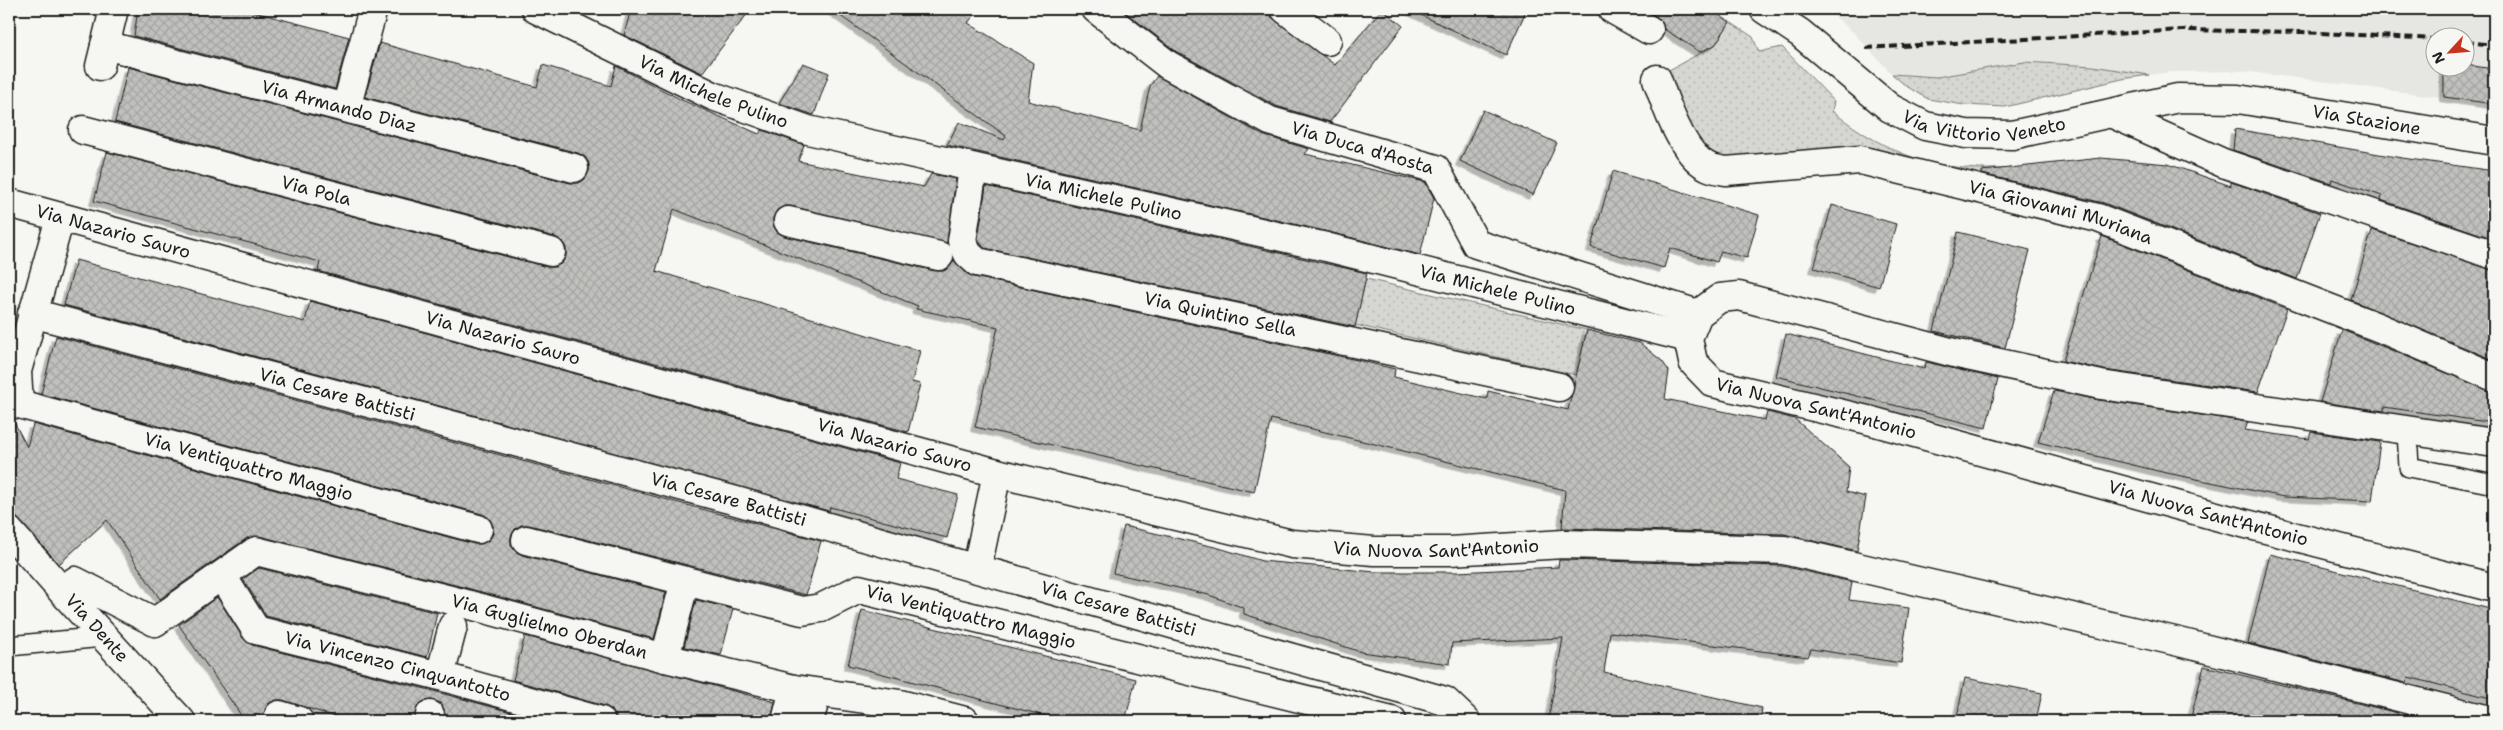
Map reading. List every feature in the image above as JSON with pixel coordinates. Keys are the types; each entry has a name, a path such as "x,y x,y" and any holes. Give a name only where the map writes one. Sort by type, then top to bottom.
{"street":[{"name":"Via Armando Diaz","path":"114,9 102,55 346,108 574,168"},
{"path":"346,108 373,9"},
{"name":"Via Michele Pulino","path":"536,9 713,96 808,130 1326,247 1693,326"},
{"name":"Via Duca d'Aosta","path":"1096,9 1168,65 1270,121 1436,169 1476,244 1693,326"},
{"path":"1285,9 1327,41"},
{"path":"1612,9 1648,30"},
{"name":"Via Vittorio Veneto","path":"1764,9 1800,33 1890,108 1925,126 1966,134 2012,135 2178,98 2238,99"},
{"name":"Via Giovanni Muriana","path":"1656,79 1668,112 1693,156 1707,166 1726,171 1860,160 2098,218 2380,328 2494,377"},
{"name":"Via Stazione","path":"2238,99 2494,140"},
{"path":"2113,114 2223,163 2494,254"},
{"name":"Via Pola","path":"83,130 551,252"},
{"name":"Via Quintino Sella","path":"973,168 962,241 968,254 977,262 1559,387"},
{"name":"Via Nazario Sauro","path":"9,203 998,473"},
{"path":"32,313 60,218"},
{"path":"788,221 939,256"},
{"path":"1693,326 1720,298 1739,296 1958,354 2101,385 2494,443"},
{"name":"Via Ventiquattro Maggio","path":"32,313 17,371 19,404 478,528"},
{"name":"Via Cesare Battisti","path":"32,313 503,437 977,568 1436,706"},
{"name":"Via Nuova Sant'Antonio","path":"1693,326 1693,362 1713,383 1868,420 2227,519 2494,588"},
{"path":"977,568 998,473"},
{"name":"Via Nuova Sant'Antonio","path":"998,473 1292,544 1374,551 1450,552 1564,544 1784,550 2179,642 2494,720"},
{"path":"9,530 62,591"},
{"name":"Via Ventiquattro Maggio","path":"526,540 802,611 821,608 859,589 1392,721"},
{"name":"Via Guglielmo Oberdan","path":"155,622 256,551 460,602 665,658 806,691 900,704 965,721"},
{"name":"Via Vincenzo Cinquantotto","path":"222,576 256,630 440,676 601,721"},
{"name":"Via Dente","path":"155,622 75,581 62,591 181,721"},
{"path":"665,658 685,581"},
{"path":"440,676 453,626"},
{"path":"786,721 806,691"},
{"path":"806,691 809,721"},
{"path":"1436,706 1466,721"}],"lane":[{"path":"2407,431 2409,467 2494,484"},
{"path":"9,646 104,637"}],"shaded area":[{"path":"1826,9 2494,9 2494,104 2243,71 2171,72 2149,75 2093,66 2024,62 1937,77 1892,74 1853,32"},
{"path":"1730,22 1753,37 1759,52 1782,47 1834,101 1832,111 1874,140 1917,159 1939,164 1963,168 2014,168 2017,185 1734,162 1711,155 1696,137 1665,77 1669,70 1715,45"},
{"path":"2024,62 2093,66 2149,75 2122,79 2005,107 1964,105 1928,99 1906,86 1892,74 1937,77"},
{"path":"1366,279 1587,330 1576,375 1355,325"}],"building":[{"path":"138,9 243,9 349,37 335,89 134,36"},
{"path":"631,9 751,9 702,73 624,35"},
{"path":"831,9 979,9 968,23 1033,63 1028,101 1140,130 1150,86 1157,76 1262,135 1309,149 1305,154 1425,182 1434,198 1420,255 1329,232 947,145 959,122 1004,140 1006,136"},
{"path":"1121,9 1261,9 1335,65 1382,9 1403,26 1330,122 1276,106 1177,52"},
{"path":"1408,9 1527,9 1506,55"},
{"path":"1643,9 1709,9 1730,22 1715,45 1700,52 1664,29 1662,22 1657,17"},
{"path":"380,43 537,87 543,65 611,86 616,66 682,100 759,134 762,130 804,145 798,161 924,187 931,174 956,179 947,243 791,206 784,206 777,210 773,218 773,225 777,232 784,236 935,271 944,271 950,267 954,260 967,274 974,277 1395,369 1394,377 1487,399 1488,391 1568,410 1587,330 1640,343 1662,361 1669,371 1665,399 1765,420 1767,412 1795,419 1849,467 1846,492 1866,497 1857,551 1784,534 1562,528 1565,490 1271,419 1254,492 975,427 998,327 916,309 918,306 674,209 656,271 920,351 912,382 920,384 908,432 318,271 320,262 94,201 107,152 547,267 555,267 562,263 566,256 566,248 562,241 555,237 115,122 128,67 570,183 579,183 585,179 589,171 589,163 585,157 578,153 365,97"},
{"path":"803,63 829,73 814,115 779,103"},
{"path":"2476,66 2494,69 2494,104 2444,97 2444,78 2476,78"},
{"path":"1483,110 1557,143 1533,195 1460,161"},
{"path":"2235,129 2402,158 2494,171 2494,239 2381,200 2382,196 2332,179 2331,183 2233,150"},
{"path":"2101,158 2168,164 2231,186 2231,182 2320,213 2297,279 2104,203 1982,174 1982,171"},
{"path":"1613,171 1759,215 1747,258 1721,251 1717,262 1670,248 1664,268 1591,247"},
{"path":"986,186 1367,273 1355,327 984,248 978,239"},
{"path":"1832,205 1896,224 1879,287 1814,268"},
{"path":"2372,230 2494,270 2494,360 2351,300"},
{"path":"1958,232 2030,250 2005,348 1934,331"},
{"path":"2102,236 2287,309 2258,392 2104,370 2063,361"},
{"path":"76,260 305,322 310,301 900,463 896,479 958,495 947,538 830,507 829,511 64,305"},
{"path":"2342,330 2494,392 2494,423 2384,407 2384,411 2320,402"},
{"path":"1786,334 1924,369 1926,362 1998,379 1986,428 1776,376"},
{"path":"56,336 821,541 806,595 529,525 521,525 515,529 511,536 511,545 515,551 522,555 666,592 654,639 463,587 259,536 247,538 160,599 107,520 59,564 9,509 9,415 27,447 33,424 474,544 482,544 489,540 493,534 493,526 489,518 482,514 41,394"},
{"path":"2054,391 2099,400 2248,422 2245,430 2309,439 2311,432 2380,442 2372,501 2284,497 2162,472 2038,442"},
{"path":"1124,526 1219,548 1262,561 1375,572 1457,572 1558,567 1559,560 1782,566 1852,582 1849,600 1909,608 1901,663 1811,649 1808,657 1610,632 1604,672 1762,708 1760,721 1548,721 1563,638 1452,643 1450,664 1361,652 1244,614 1244,608 1209,595 1113,573"},
{"path":"2270,554 2494,610 2494,699 2408,677 2406,683 2248,643"},
{"path":"259,568 437,613 427,657 266,616 243,579"},
{"path":"217,597 243,638 252,645 544,721 445,721 444,709 440,703 432,700 424,701 418,705 414,721 348,721 283,700 276,700 268,704 264,714 254,721 245,721 179,625"},
{"path":"696,600 733,609 721,655 684,647"},
{"path":"862,610 1136,679 1125,721 1065,721 848,665"},
{"path":"525,636 775,702 771,721 616,721 612,710 605,706 513,680"},
{"path":"2204,666 2398,713 2396,721 2210,721 2191,717"},
{"path":"1965,678 2042,693 2036,721 1956,721"}],"railway":[{"path":"1866,48 2183,30 2302,32 2426,38"},
{"path":"2476,43 2494,45"}]}
